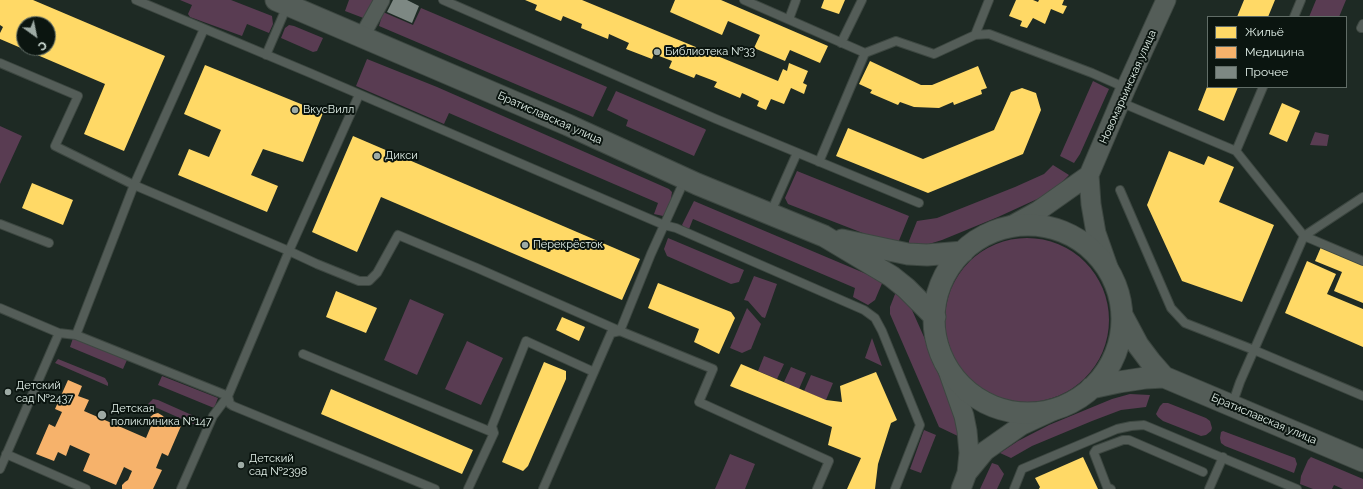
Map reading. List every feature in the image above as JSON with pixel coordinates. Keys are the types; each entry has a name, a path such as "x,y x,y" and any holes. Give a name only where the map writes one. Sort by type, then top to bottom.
{"main road":[{"name":"Братиславская улица","path":"282,2 568,125 685,178 824,236 891,276 906,288 934,317"},
{"name":"Братиславская улица","path":"1028,225 1041,226 1066,233 1083,242 1097,255 1109,270 1116,284 1120,299 1122,331 1114,357 1102,376 1091,388 1072,402 1061,407 1039,412 1016,412 994,407 974,396 958,381 945,362 937,340 934,317 937,299 942,282 951,265 963,252 985,236 1009,227 1028,225"},
{"name":"Братиславская улица","path":"824,236 908,254 927,255 963,252"},
{"name":"Братиславская улица","path":"1122,314 1138,345 1164,377 1363,461"},
{"name":"Братиславская улица","path":"1091,388 1118,382 1164,377"}],"street":[{"path":"362,36 382,0"},
{"name":"Новомарьинская улица","path":"1109,270 1096,233 1091,204 1089,175 1166,0"},
{"path":"1009,227 1038,211 1089,175"},
{"path":"945,362 964,416 968,435 970,453 964,481"},
{"path":"964,481 985,451 1000,439 1022,426 1061,407"}],"lane":[{"path":"136,0 664,225 676,228 864,310 875,318 882,331 920,425 895,489"},
{"path":"443,0 797,153 919,203"},
{"path":"744,0 865,53 896,41 934,54 975,35 989,34 1092,73 1123,95 1236,152 1304,236 1363,261"},
{"path":"789,19 796,0"},
{"path":"841,43 862,0"},
{"path":"975,35 989,0"},
{"path":"1294,16 1301,0"},
{"path":"266,55 282,2"},
{"path":"1363,24 1361,28 1363,28"},
{"path":"76,335 134,185 204,29"},
{"path":"819,162 865,53"},
{"path":"0,62 78,96 55,146 134,185 317,264 360,280 369,280 377,273 398,236 477,268 620,331 712,369 699,402 829,461 817,489"},
{"path":"1236,152 1263,88"},
{"path":"181,489 213,416 228,396 289,251 359,95"},
{"path":"770,214 797,153"},
{"path":"620,331 651,254 685,178"},
{"path":"1120,190 1171,308 1185,323 1254,350 1363,396"},
{"path":"1231,406 1304,236 1363,197"},
{"path":"0,224 49,243"},
{"path":"0,308 58,333 76,335 228,396"},
{"path":"543,489 611,333 620,331"},
{"path":"0,469 58,333"},
{"path":"468,489 494,433 492,426 526,342 594,372"},
{"path":"303,354 494,433"},
{"path":"228,396 230,404 233,406 425,487 436,489"},
{"path":"1014,489 1022,469 1117,429 1144,425 1297,489"},
{"path":"1111,489 1107,487 1094,453 1096,450 1123,440 1129,440 1203,472"},
{"path":"6,454 86,489"},
{"path":"1209,489 1223,457"}],"shaded area":[{"path":"180,0 231,0 272,16 273,24 269,33 247,24 242,36 190,17 188,14 192,5"},
{"path":"349,0 375,0 366,19 345,11"},
{"path":"1316,0 1346,0 1339,16 1309,16"},
{"path":"421,8 607,87 593,117 379,26 383,12 413,25"},
{"path":"289,25 323,38 317,51 313,52 281,38 285,28"},
{"path":"367,59 437,87 669,189 672,192 670,205 663,216 654,214 658,203 449,113 444,124 356,86"},
{"path":"1093,81 1109,89 1080,154 1074,163 1060,156"},
{"path":"616,91 705,129 706,130 694,156 626,126 628,120 607,110"},
{"path":"0,126 22,136 0,184"},
{"path":"1315,132 1329,135 1327,146 1310,145"},
{"path":"1053,165 1069,175 1055,189 1046,195 942,240 929,244 909,245 909,241 917,221 937,218 1015,187 1044,174"},
{"path":"797,171 909,216 898,243 873,237 788,204 785,198"},
{"path":"694,201 883,281 875,300 868,305 853,297 855,288 693,219 689,229 684,227 682,225"},
{"path":"668,238 744,270 739,282 731,284 667,256 664,249"},
{"path":"1027,238 1058,244 1085,262 1103,289 1109,320 1103,351 1085,378 1058,396 1027,402 996,396 969,378 951,351 945,320 951,289 969,262 996,244"},
{"path":"754,276 777,284 765,318 762,317 748,301 744,300"},
{"path":"897,289 903,295 912,310 940,373 962,438 939,427 890,314 890,307"},
{"path":"410,299 444,314 417,375 384,360"},
{"path":"747,308 761,324 751,349 742,353 730,348"},
{"path":"73,338 127,360 123,369 70,347"},
{"path":"872,338 882,366 865,358"},
{"path":"467,341 503,358 481,405 445,389"},
{"path":"764,356 784,364 777,379 758,371"},
{"path":"58,359 105,378 108,386 55,363"},
{"path":"791,367 806,373 799,389 784,382"},
{"path":"811,375 833,383 826,400 804,391"},
{"path":"162,376 218,398 214,408 158,385"},
{"path":"1130,394 1150,395 1146,407 1121,410 1032,446 1011,458 1000,453 1018,441 1049,425 1112,399"},
{"path":"153,399 203,420 200,427 148,404"},
{"path":"1163,403 1168,403 1206,418 1210,421 1212,428 1211,431 1206,435 1201,436 1163,421 1156,414"},
{"path":"924,430 936,435 921,473 910,469"},
{"path":"1223,431 1295,458 1297,464 1294,473 1225,446 1221,443 1220,438 1221,432"},
{"path":"730,454 755,464 745,489 715,489"},
{"path":"1311,457 1363,479 1363,489 1343,489 1334,485 1332,489 1313,489 1300,484 1301,476 1308,460"},
{"path":"992,463 998,465 1004,474 997,489 980,489"}],"building: Жильё":[{"path":"0,0 33,0 165,56 124,151 84,134 105,84 40,56 56,56 56,16 16,16 16,46 0,39 0,33 3,27 0,25"},
{"path":"525,0 582,0 778,81 783,69 787,71 789,63 808,71 803,83 807,85 804,94 791,88 784,104 771,99 766,110 757,106 759,101 742,93 740,98 714,87 717,82 696,74 694,78 669,68 672,61 654,54 652,59 626,49 629,43 609,34 608,39 581,28 582,24 563,16 561,21 535,10 537,5"},
{"path":"675,0 721,0 828,46 820,63 790,50 785,61 754,48 760,35 728,21 722,35 670,12"},
{"path":"824,0 845,0 839,14 821,8"},
{"path":"1016,0 1033,0 1038,2 1039,0 1064,0 1062,5 1067,6 1063,14 1051,9 1045,24 1033,18 1027,28 1020,26 1022,21 1009,16"},
{"path":"1244,0 1275,0 1268,16 1237,16"},
{"path":"870,61 921,85 932,85 978,66 987,88 981,90 982,94 954,105 953,102 939,108 914,107 900,102 898,105 870,93 872,90 859,84"},
{"path":"205,65 323,113 303,162 263,149 251,175 278,186 267,212 178,175 189,149 209,157 221,130 184,114"},
{"path":"1207,87 1238,88 1224,121 1198,110"},
{"path":"1022,88 1036,93 1041,110 1023,154 928,193 836,156 848,128 923,159 994,130 1011,92"},
{"path":"1282,103 1300,111 1287,142 1269,134"},
{"path":"353,136 640,259 622,300 381,197 357,252 312,232"},
{"path":"1169,151 1204,165 1208,156 1234,167 1219,202 1274,225 1242,302 1182,281 1147,205"},
{"path":"32,183 73,200 63,225 22,208"},
{"path":"1321,247 1363,265 1363,303 1334,291 1342,272 1315,261"},
{"path":"1307,261 1336,274 1327,294 1363,309 1363,347 1285,313"},
{"path":"658,283 731,312 735,318 719,354 694,342 699,329 648,308"},
{"path":"336,291 377,308 366,333 326,317"},
{"path":"562,317 585,327 579,341 556,330"},
{"path":"544,362 566,371 566,379 528,466 523,471 502,462"},
{"path":"741,364 826,400 842,402 840,386 876,372 897,420 891,423 878,464 875,489 847,489 861,458 828,445 832,427 730,386"},
{"path":"331,389 473,450 462,474 321,414"},
{"path":"1083,457 1098,489 1039,489 1040,487 1035,478"}],"building: Медицина":[{"path":"68,380 82,386 78,396 89,400 84,411 146,438 151,426 149,421 150,417 154,414 158,413 165,419 181,426 168,456 162,453 156,468 162,470 153,489 122,489 122,485 128,480 132,471 124,467 116,485 83,471 90,454 70,445 66,456 58,452 54,461 36,454 49,424 55,427 62,412 55,409"}],"building: Прочее":[{"path":"393,0 407,0 419,6 412,23 387,12"}],"place":[{"name":"Библиотека №33","path":"657,52"},
{"name":"ВкусВилл","path":"295,110"},
{"name":"Дикси","path":"377,156"},
{"name":"Перекрёсток","path":"525,245"},
{"name":"Детский сад №2437","path":"8,392"},
{"name":"Детская поликлиника №147","path":"102,415"},
{"name":"Детский сад №2398","path":"241,465"}]}
